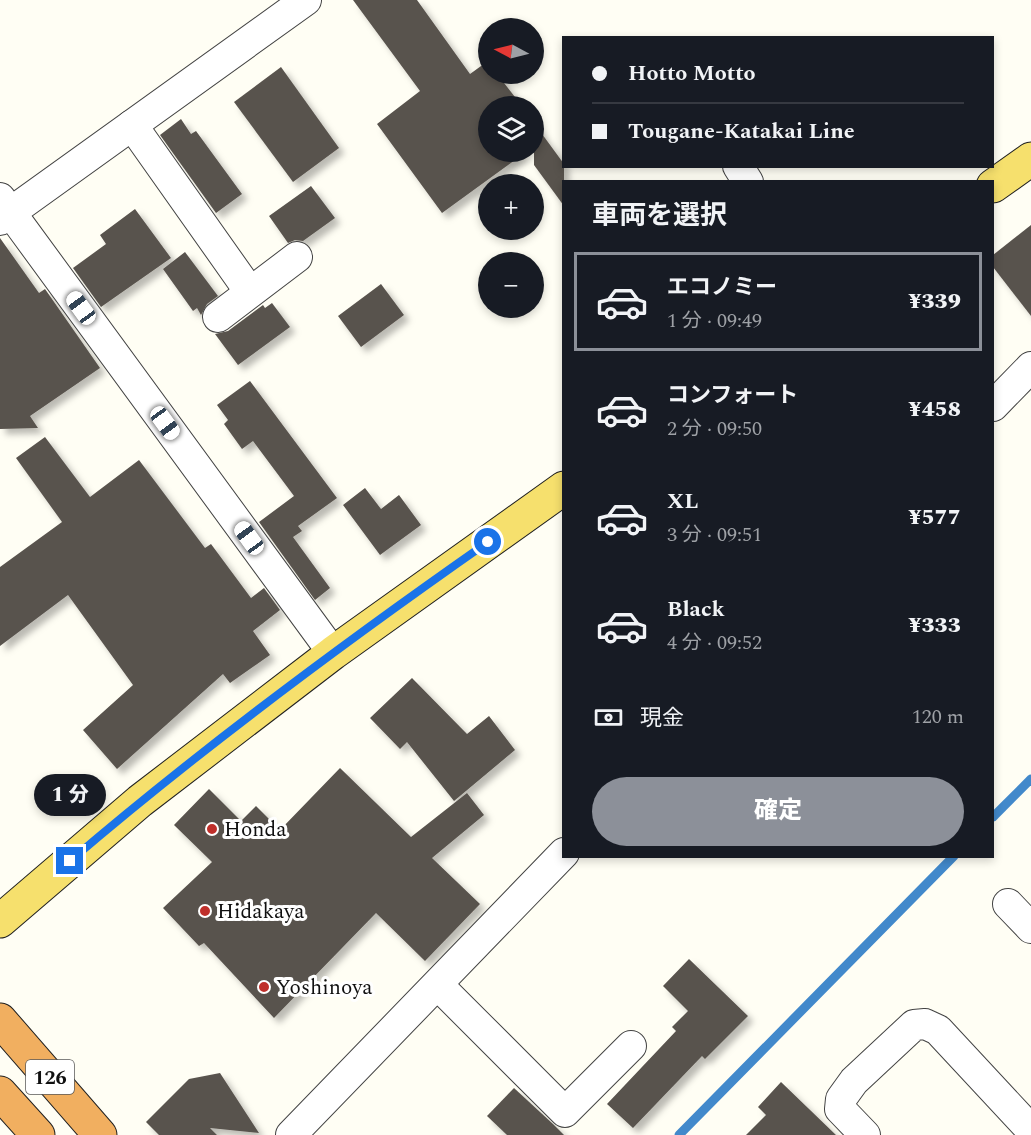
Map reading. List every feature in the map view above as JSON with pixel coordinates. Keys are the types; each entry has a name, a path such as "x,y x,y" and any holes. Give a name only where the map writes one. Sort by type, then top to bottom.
{"highway":[{"name":"126","path":"0,1020 100,1135"},
{"name":"126","path":"0,1093 38,1135"}],"main road":[{"path":"994,185 1031,159"},
{"path":"0,921 140,801 333,653 562,489"}],"street":[{"path":"306,0 132,125 4,210 333,653"},
{"path":"132,125 250,292"},
{"path":"218,317 297,257"},
{"path":"994,405 1031,367"},
{"path":"291,1135 562,855"},
{"path":"1008,904 1031,928"},
{"path":"438,985 565,1112 631,1046"},
{"path":"865,1135 840,1109 841,1099 854,1081 914,1025 925,1024 938,1030 1031,1130"}],"building":[{"path":"353,0 417,0 470,74 478,68 478,84 505,84 514,96 478,96 478,162 512,162 496,174 478,174 478,187 442,213 377,124 420,91"},
{"path":"281,67 339,148 293,182 234,102"},
{"path":"181,119 191,134 196,131 242,194 216,213 160,135"},
{"path":"544,137 562,161 562,168 564,168 562,203 544,179 544,174 541,174 534,162 544,162"},
{"path":"311,186 335,218 303,241 295,240 288,243 269,216"},
{"path":"135,209 171,258 101,307 73,268 106,244 100,235"},
{"path":"1031,225 1031,316 994,268 994,254"},
{"path":"0,238 39,293 45,289 100,368 30,416 38,428 0,429"},
{"path":"185,252 218,296 207,304 201,315 197,308 193,311 163,269"},
{"path":"381,284 404,315 361,347 338,316"},
{"path":"272,303 290,327 238,365 215,334 228,331 263,305 265,308"},
{"path":"250,381 337,498 298,526 302,531 293,537 330,588 315,600 259,522 294,496 253,441 242,449 224,424 228,420 217,405"},
{"path":"45,437 90,497 139,460 205,548 211,544 251,598 264,588 280,610 253,631 270,655 230,683 223,674 117,769 83,730 133,685 68,595 0,646 0,567 62,522 16,458"},
{"path":"365,488 381,509 399,495 421,525 380,555 343,505"},
{"path":"412,678 467,734 489,716 515,750 454,801 407,742 400,749 370,718"},
{"path":"340,768 411,837 467,793 484,815 432,858 480,904 425,961 376,913 274,1018 204,943 199,946 163,908 212,862 174,825 209,789 241,821 256,806 280,830"},
{"path":"689,959 748,1016 705,1059 702,1056 633,1128 607,1104 676,1031 672,1027 688,1011 663,986"},
{"path":"220,1073 259,1133 210,1128 217,1135 159,1135 146,1122 189,1079"},
{"path":"781,1082 836,1135 746,1135 766,1115 758,1107"},
{"path":"514,1088 564,1135 507,1135 487,1116"}],"waterway":[{"path":"994,816 1031,779"},
{"path":"679,1135 952,858"}],"place":[{"name":"Honda","path":"212,829"},
{"name":"Hidakaya","path":"205,911"},
{"name":"Yoshinoya","path":"264,987"}],"route":[{"path":"70,861 140,801 333,653 488,542"}]}
